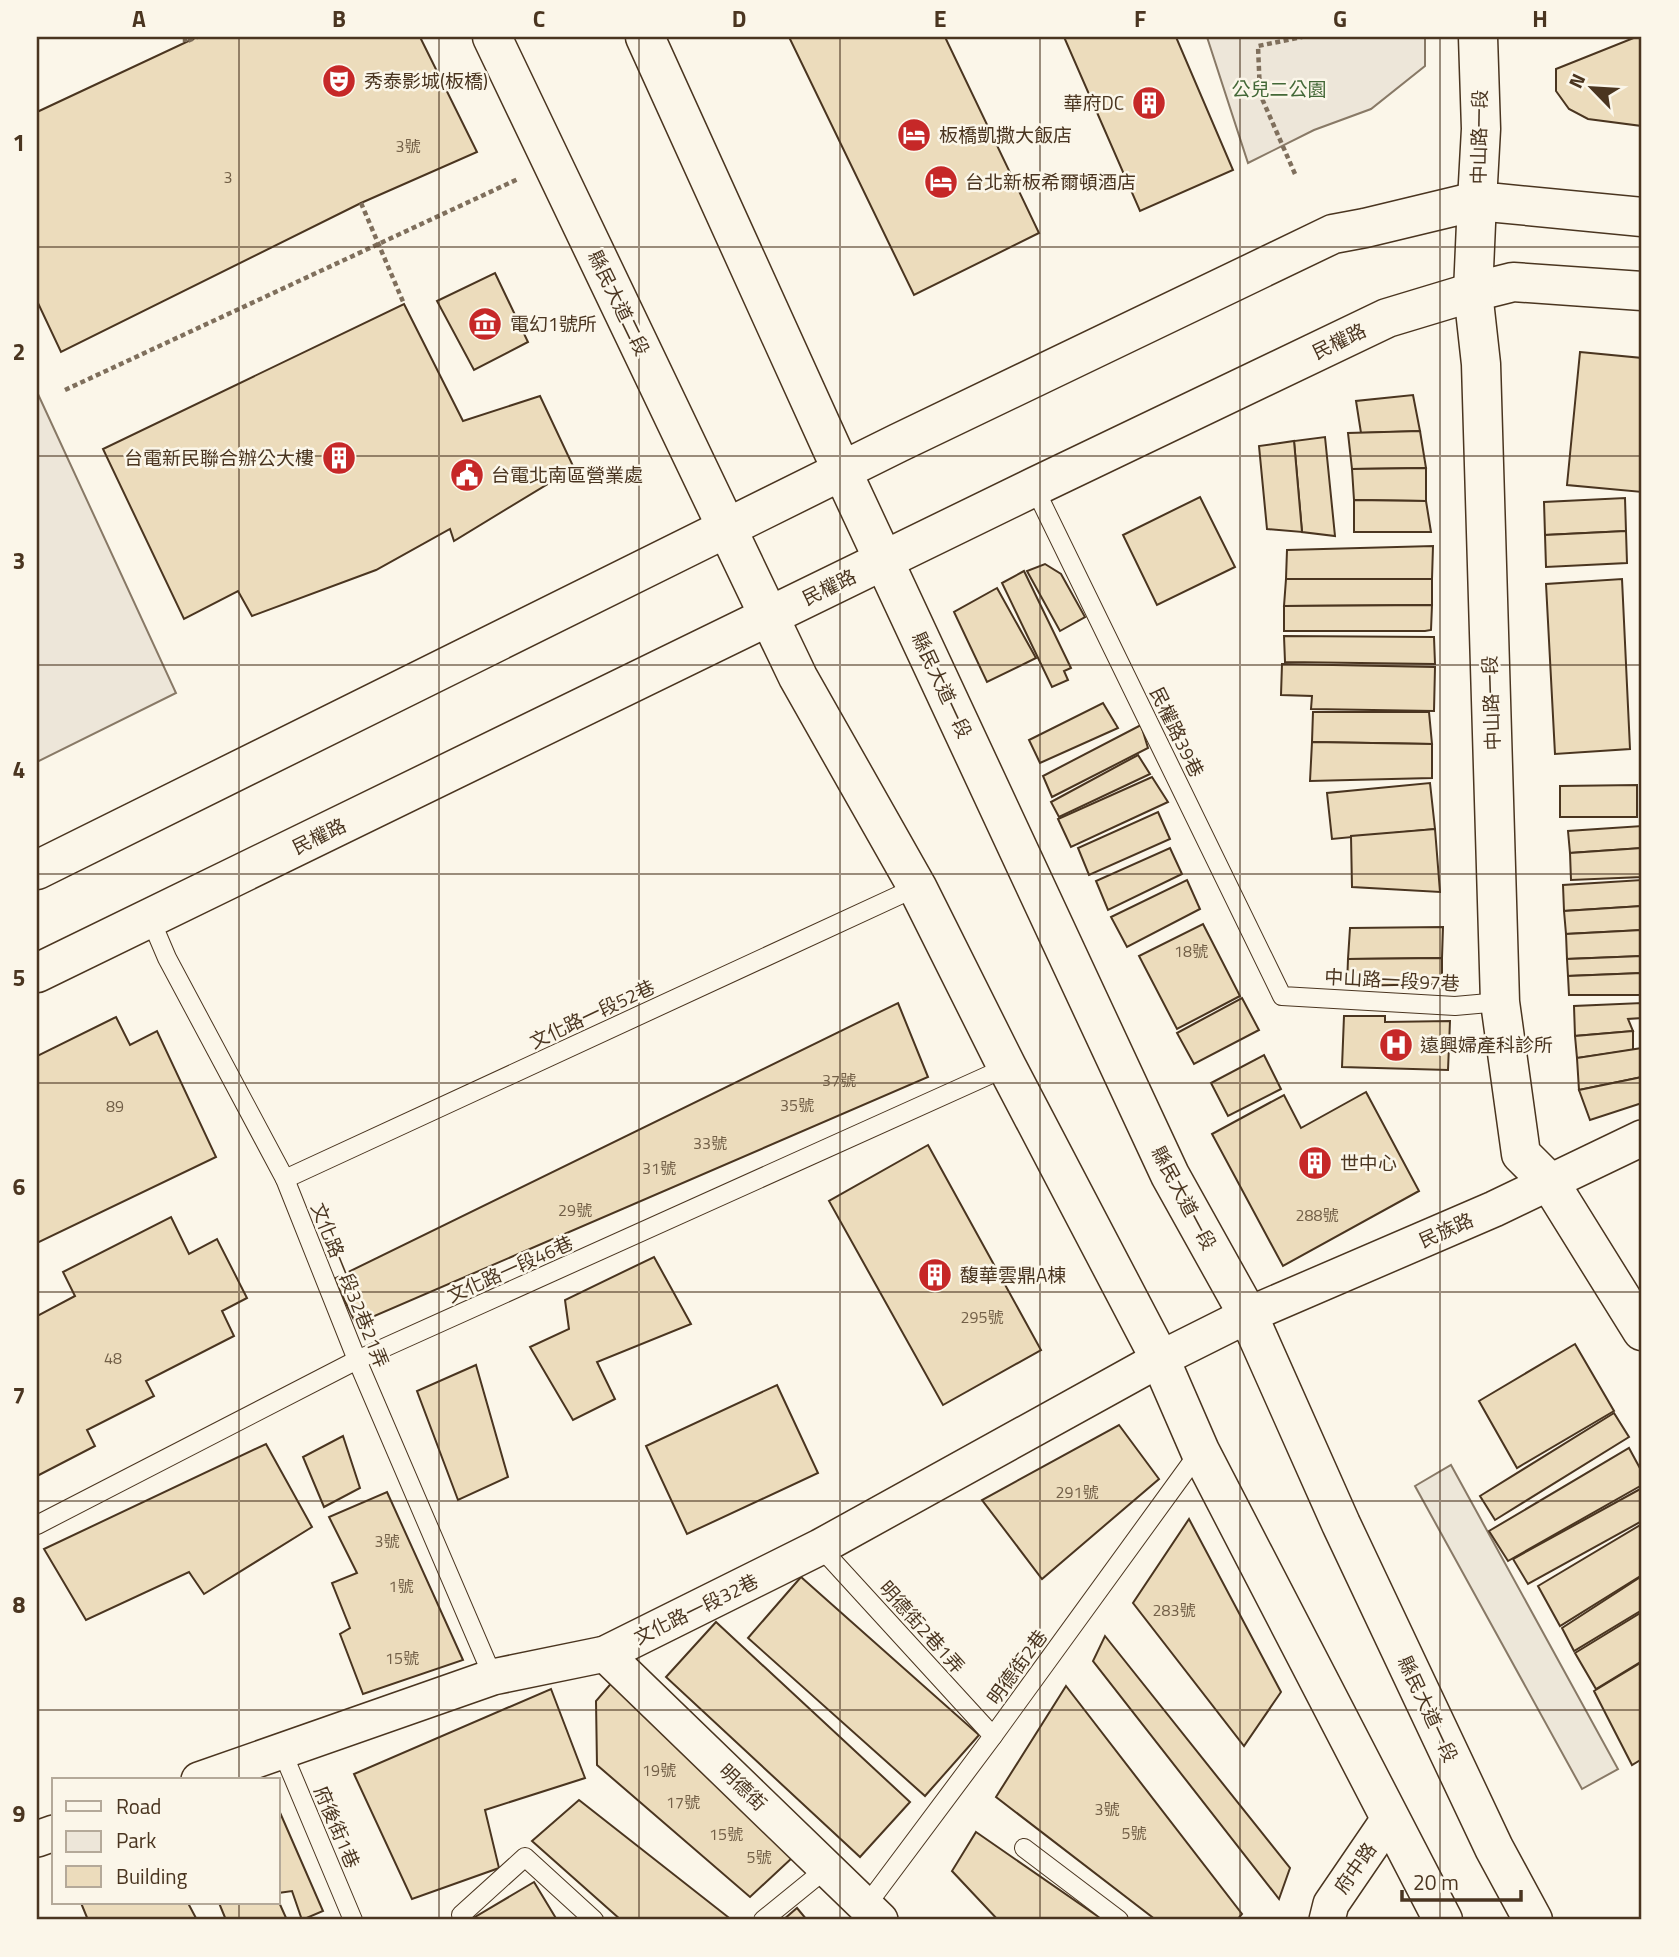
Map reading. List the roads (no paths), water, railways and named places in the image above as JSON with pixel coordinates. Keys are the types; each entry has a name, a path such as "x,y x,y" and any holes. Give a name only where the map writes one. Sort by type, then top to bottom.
{"main road":[{"name":"縣民大道二段","path":"492,37 769,617"},
{"path":"645,37 842,471"},
{"name":"中山路一段","path":"1478,37 1481,129 1473,292 1481,365 1500,1002 1521,1154 1550,1183 1642,1331"},
{"path":"37,870 842,471 1333,234 1477,201 1642,217"},
{"name":"民權路","path":"37,973 1387,318 1513,282 1642,291"},
{"name":"縣民大道一段","path":"842,471 1170,1175 1248,1315 1340,1524 1494,1848 1533,1920"},
{"path":"769,617 798,677 917,887 1007,1067 1160,1359 1200,1451 1443,1920"}],"street":[{"name":"民族路","path":"1160,1359 1248,1315 1309,1291 1550,1183 1642,1138"},
{"name":"文化路一段32巷","path":"205,1778 493,1677 606,1654 820,1547 1160,1359"},
{"name":"明德街","path":"606,1654 873,1913"},
{"name":"府中路","path":"1327,1920 1331,1904 1389,1819"}],"lane":[{"name":"民權路39巷","path":"1034,487 1282,996"},
{"name":"文化路一段52巷","path":"285,1179 917,887"},
{"name":"文化路一段32巷21弄","path":"150,918 167,958 285,1179 357,1360 493,1677"},
{"name":"中山路一段97巷","path":"1282,996 1455,1006 1500,1002"},
{"name":"文化路一段46巷","path":"37,1525 357,1360 1007,1067"},
{"name":"明德街2巷","path":"873,1913 993,1736 1200,1451"},
{"name":"明德街2巷1弄","path":"820,1547 993,1736"},
{"name":"府後街1巷","path":"282,1751 353,1920"},
{"path":"1024,1848 1119,1920"},
{"path":"461,1914 525,1857 594,1920"},
{"path":"763,1920 827,1868"}],"place":[{"name":"秀泰影城(板橋)","path":"339,81"},
{"name":"華府DC","path":"1149,103"},
{"name":"板橋凱撒大飯店","path":"914,135"},
{"name":"台北新板希爾頓酒店","path":"941,182"},
{"name":"電幻1號所","path":"485,324"},
{"name":"台電新民聯合辦公大樓","path":"339,458"},
{"name":"台電北南區營業處","path":"467,475"},
{"name":"遠興婦產科診所","path":"1396,1045"},
{"name":"世中心","path":"1315,1163"},
{"name":"馥華雲鼎A棟","path":"935,1275"}],"park label":[{"name":"公兒二公園","path":"1279,89"}]}
